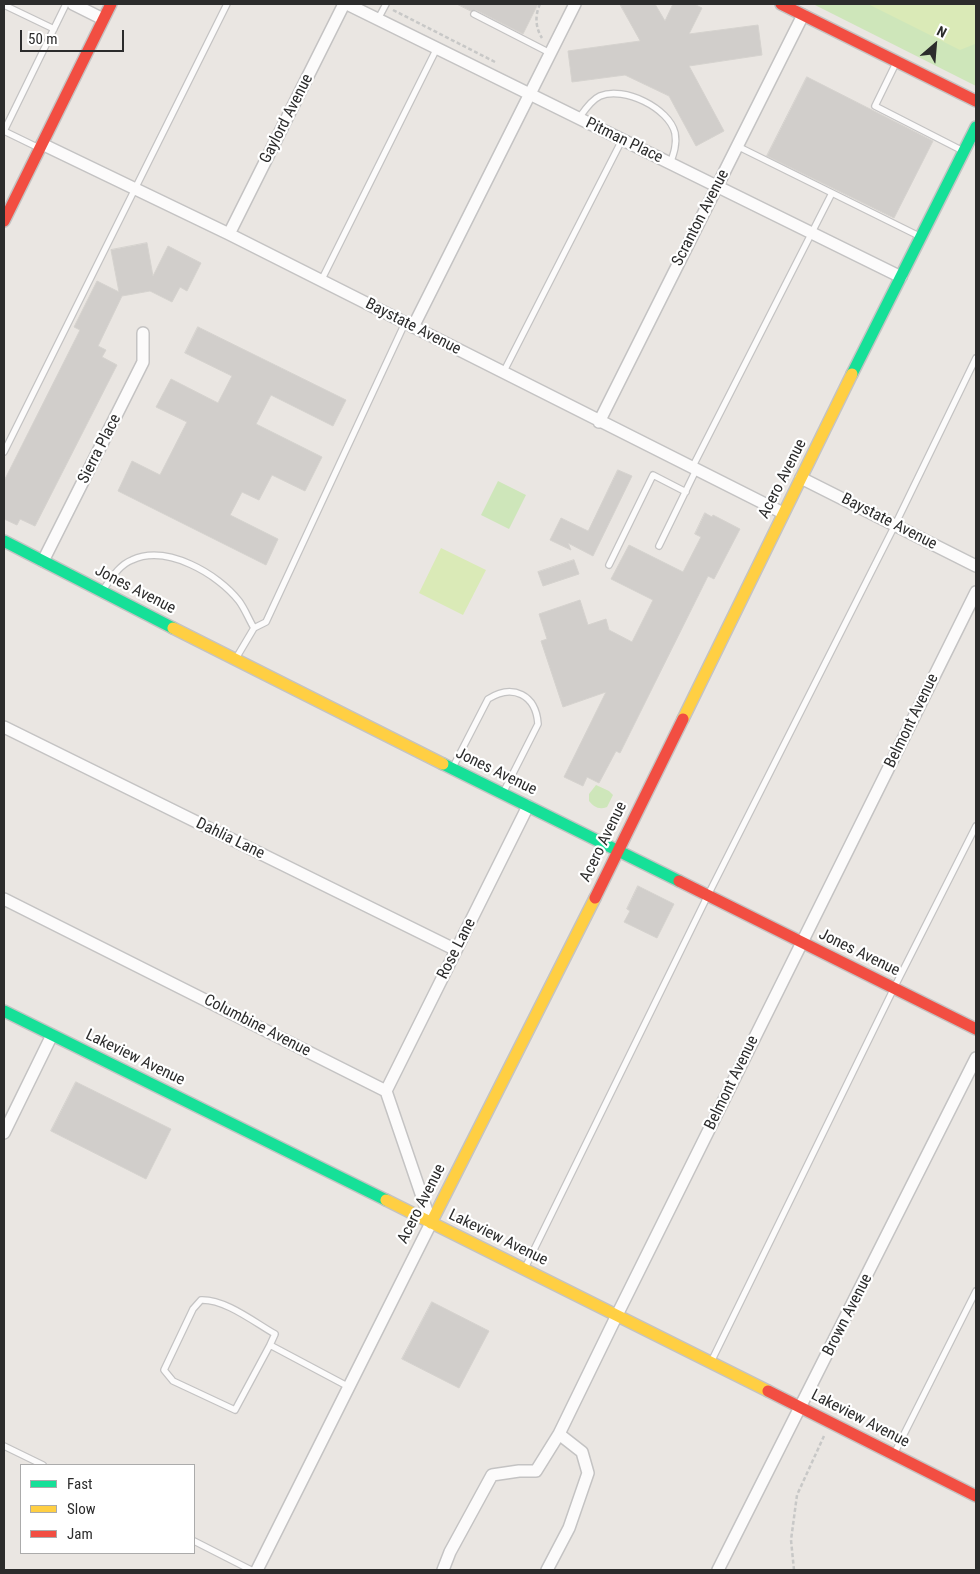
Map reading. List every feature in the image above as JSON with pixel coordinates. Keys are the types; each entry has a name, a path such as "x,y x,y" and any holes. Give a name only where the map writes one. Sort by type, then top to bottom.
{"street":[{"path":"73,4 103,19"},
{"path":"4,220 111,4"},
{"name":"Pitman Place","path":"346,4 901,277"},
{"name":"Gaylord Avenue","path":"229,234 346,4"},
{"path":"409,325 575,4"},
{"path":"789,5 802,14 976,101"},
{"name":"Scranton Avenue","path":"599,422 802,14"},
{"name":"Acero Avenue","path":"257,1570 619,850 783,513 976,127"},
{"name":"Baystate Avenue","path":"41,146 229,234 783,513"},
{"name":"Sierra Place","path":"43,561 143,362 143,333"},
{"name":"Baystate Avenue","path":"801,478 976,566"},
{"name":"Jones Avenue","path":"4,541 452,769 619,850 976,1029"},
{"name":"Belmont Avenue","path":"443,1570 450,1552 492,1475 519,1471 536,1471 559,1434 616,1315 976,592"},
{"name":"Dahlia Lane","path":"4,727 456,950"},
{"name":"Rose Lane","path":"386,1091 528,806"},
{"name":"Columbine Avenue","path":"4,899 386,1091"},
{"name":"Lakeview Avenue","path":"4,1012 711,1362 976,1496"},
{"path":"4,1133 52,1035"},
{"name":"Brown Avenue","path":"718,1570 976,1058"},
{"path":"386,1091 431,1223"},
{"path":"547,1570 569,1528 588,1473 582,1452 559,1434"}],"lane":[{"path":"41,146 4,131 66,4"},
{"path":"4,452 227,4"},
{"path":"4,5 54,29"},
{"path":"378,19 386,5"},
{"path":"474,14 550,53"},
{"path":"321,281 436,48"},
{"path":"896,61 875,106 964,151"},
{"path":"579,118 592,102 600,96 614,93 623,94 645,102 664,116 674,131 675,149 670,164"},
{"path":"502,373 622,140"},
{"path":"737,146 920,237"},
{"path":"658,546 686,492 694,469 832,193"},
{"path":"235,660 254,628 266,622 409,325"},
{"path":"524,1270 708,895 895,525 976,358"},
{"path":"609,565 653,475 686,492"},
{"path":"102,592 121,567 133,559 156,555 177,558 221,582 240,602 254,628"},
{"path":"452,769 488,699 501,692 517,692 526,697 533,705 537,714 538,724 503,793"},
{"path":"711,1362 894,988 976,826"},
{"path":"894,1454 976,1291"},
{"path":"201,1300 221,1303 275,1334 270,1345 235,1410 173,1381 164,1370 193,1309 201,1300"},
{"path":"270,1345 349,1387"},
{"path":"4,1446 41,1464"},
{"path":"195,1542 251,1570"}],"path":[{"path":"540,4 537,10 536,22 544,42 548,34"},
{"path":"386,5 501,64"},
{"path":"794,1570 791,1540 797,1495 831,1422"}],"green space":[{"path":"813,4 976,4 976,86"},
{"path":"868,4 976,4 975,44 960,50"},
{"path":"498,481 526,495 509,529 481,515"},
{"path":"441,548 486,570 463,615 419,593"},
{"path":"596,785 613,795 607,807 597,807 589,801 589,794"}],"building":[{"path":"457,4 538,4 523,34 476,10 471,11"},
{"path":"620,4 655,4 665,21 673,4 694,4 702,8 689,34 758,25 762,55 689,66 724,131 696,146 669,96 625,75 572,82 568,51 640,41"},
{"path":"807,77 933,141 894,218 767,156"},
{"path":"147,243 153,276 168,246 201,263 187,291 180,287 172,302 150,291 122,296 98,346 106,350 102,357 117,365 35,526 20,519 17,525 4,519 4,481 80,330 74,327 97,281 119,292 111,250"},
{"path":"198,327 346,400 333,426 271,395 256,424 322,457 305,491 272,475 259,500 242,492 230,515 278,539 266,565 118,491 132,461 160,475 187,422 156,407 171,379 218,403 232,376 185,353"},
{"path":"618,470 632,476 593,556 568,543 571,550 550,540 561,518 588,531"},
{"path":"705,513 712,517 713,515 740,529 714,579 708,576 620,753 616,751 599,783 587,777 583,786 564,777 606,692 563,707 541,641 547,639 539,614 580,600 588,625 606,619 609,630 632,642 653,600 611,579 629,545 683,572 701,537 695,534"},
{"path":"574,560 579,574 543,586 538,572"},
{"path":"638,886 674,904 657,938 624,922 630,911 627,909"},
{"path":"76,1082 171,1129 146,1179 51,1131"},
{"path":"432,1302 489,1331 459,1388 402,1359"}],"traffic: fast":[{"path":"852,374 976,127"},
{"path":"4,541 173,628"},
{"path":"443,764 679,881"},
{"path":"4,1011 386,1200"}],"traffic: slow":[{"path":"683,719 852,374"},
{"path":"173,628 443,764"},
{"path":"431,1223 595,898"},
{"path":"386,1200 768,1391"}],"traffic: jam":[{"path":"4,221 111,4"},
{"path":"781,4 976,101"},
{"path":"595,898 683,719"},
{"path":"679,881 976,1029"},
{"path":"768,1391 976,1496"}]}
